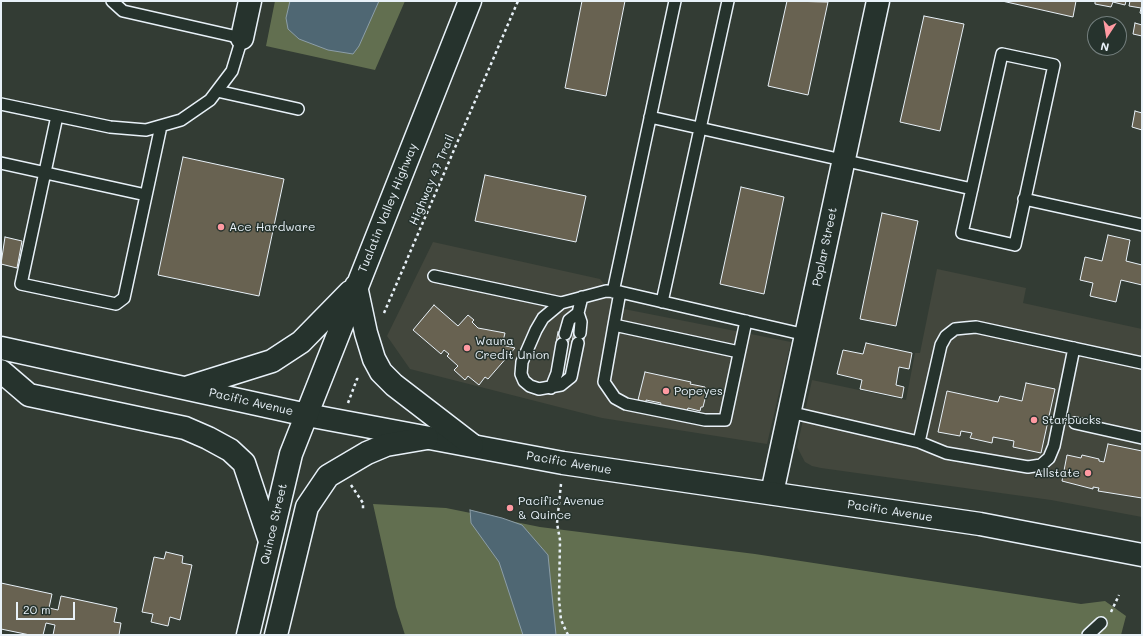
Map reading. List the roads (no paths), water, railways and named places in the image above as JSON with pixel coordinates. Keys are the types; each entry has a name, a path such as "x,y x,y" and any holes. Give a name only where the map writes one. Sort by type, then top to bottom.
{"main road":[{"path":"242,38 250,1"},
{"name":"Tualatin Valley Highway","path":"306,415 470,1"},
{"name":"Poplar Street","path":"772,493 878,1"},
{"path":"186,388 254,368 277,358 301,342 356,286"},
{"path":"356,286 366,333 374,360 381,372 394,385 472,445"},
{"name":"Pacific Avenue","path":"1,348 306,415 563,463 980,524 1142,555"},
{"path":"1,371 29,395 185,428 230,450 244,463 270,541"},
{"name":"Quince Street","path":"248,635 291,454 306,415"},
{"path":"276,635 307,508 328,476 366,453 386,445 427,438"}],"lane":[{"path":"1,104 110,127 146,130 181,120 210,100 232,71 242,38 123,11 112,1"},
{"path":"675,1 650,117 616,292 614,325 604,382 615,398 626,404 698,419 724,420 746,321"},
{"path":"662,302 728,1"},
{"path":"1002,54 1054,65 1024,199 1015,245 962,233 1002,54"},
{"path":"217,91 298,109"},
{"path":"58,116 22,284 116,304 124,298 161,126"},
{"path":"650,117 844,159 972,189"},
{"path":"1,162 146,195"},
{"path":"1024,199 1142,226"},
{"path":"434,276 561,303"},
{"path":"582,297 578,313 581,322 579,338 570,377 561,385 551,388 535,387 524,381 521,374 522,362 543,318 561,303 582,297 606,291 662,302 806,335"},
{"path":"551,388 557,373 569,320 578,313"},
{"path":"614,325 739,352"},
{"path":"919,442 941,345 946,336 955,329 976,327 1142,363"},
{"path":"789,412 919,442 946,453 1028,467 1041,465 1049,458 1054,446 1074,348"},
{"path":"1075,423 1142,438"},
{"path":"1088,635 1101,623"}],"water":[{"path":"290,1 379,1 359,46 353,54 328,50 299,39 288,29 286,18"},
{"path":"470,510 522,525 548,555 556,635 523,635 499,562 471,523"}],"place":[{"name":"Ace Hardware","path":"221,227"},
{"name":"Wauna Credit Union","path":"467,348"},
{"name":"Popeyes","path":"666,391"},
{"name":"Starbucks","path":"1034,420"},
{"name":"Allstate","path":"1088,473"},
{"name":"Pacific Avenue & Quince","path":"510,508"}]}
